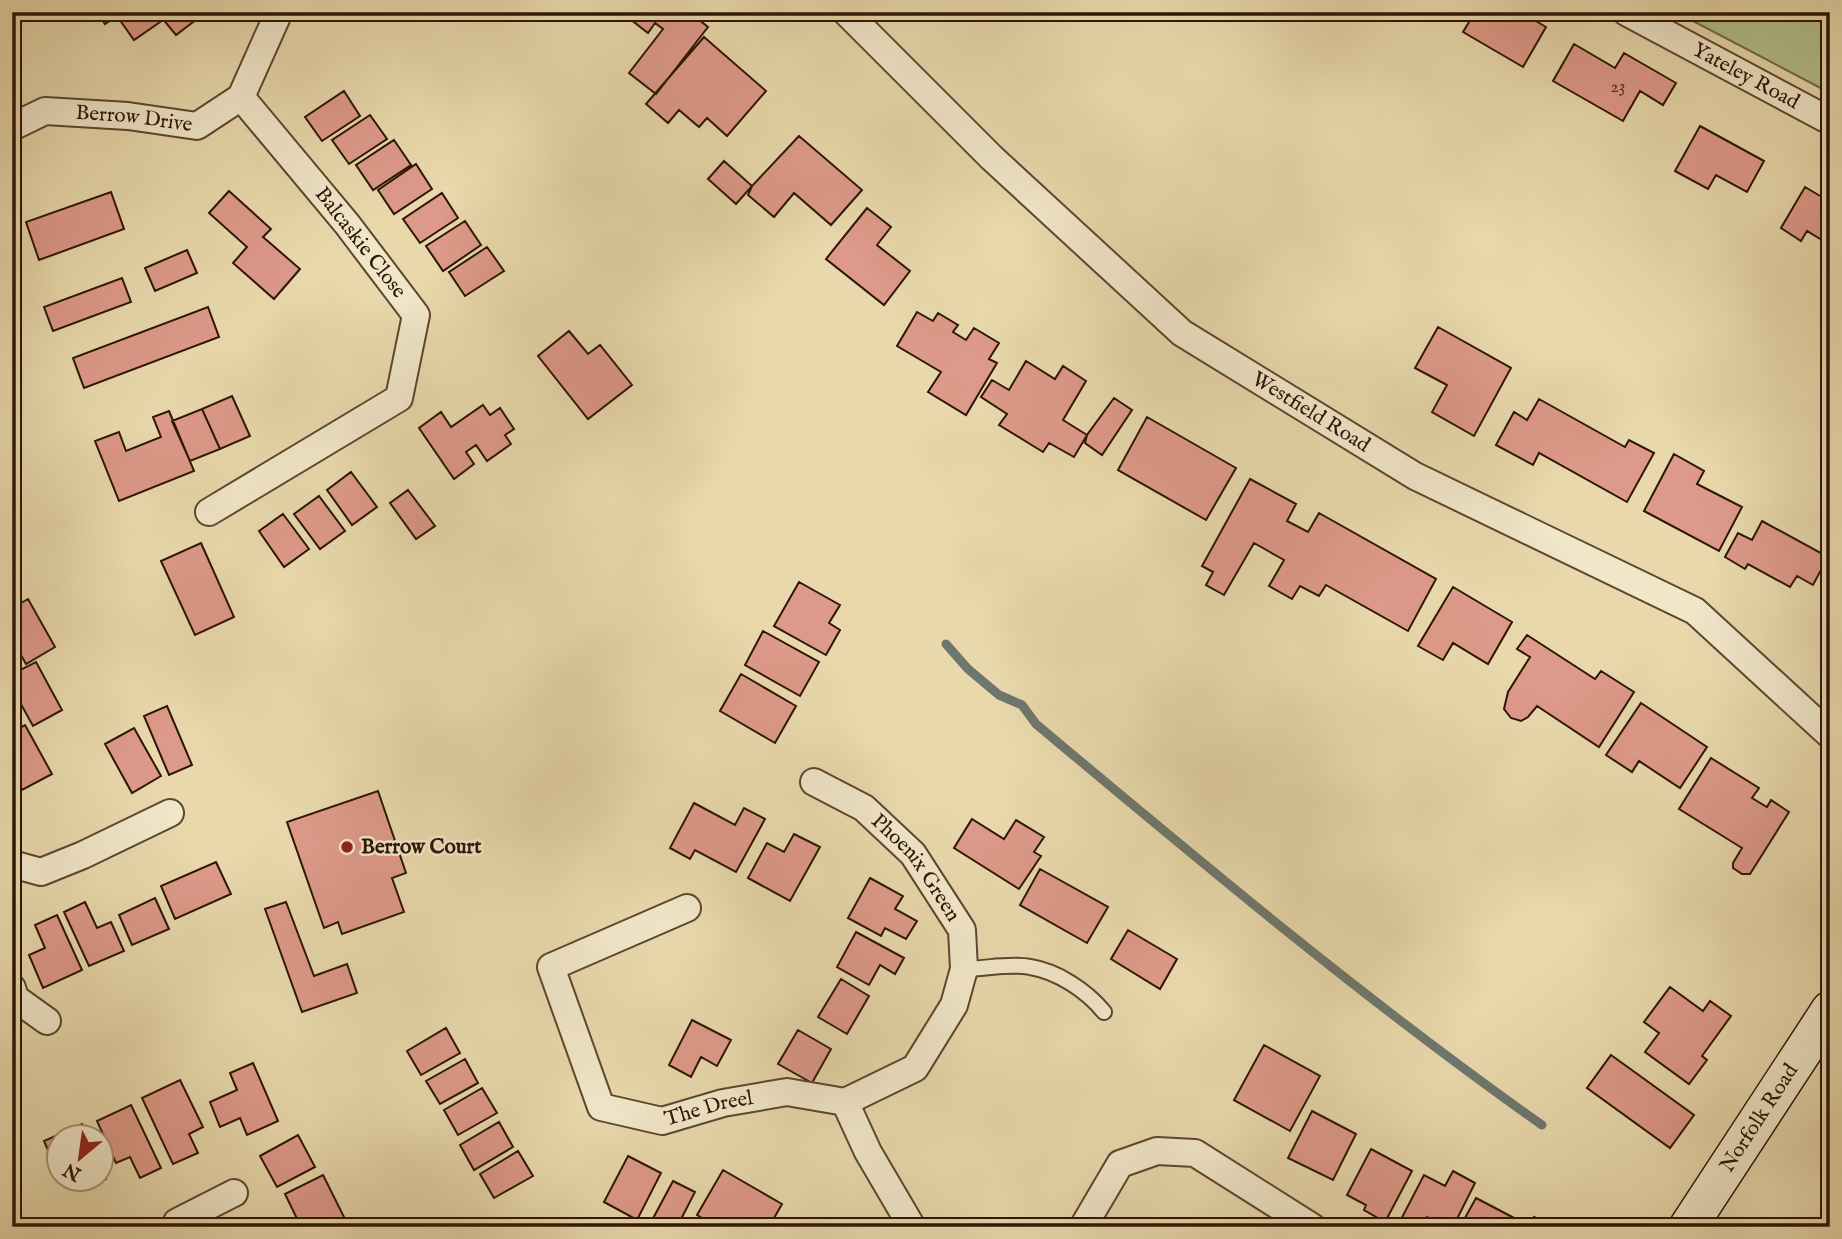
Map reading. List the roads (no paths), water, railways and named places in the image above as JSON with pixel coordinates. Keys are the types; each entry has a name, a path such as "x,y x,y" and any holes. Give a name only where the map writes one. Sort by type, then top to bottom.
{"main road":[{"name":"Norfolk Road","path":"1688,1227 1830,1010"}],"street":[{"path":"241,97 279,12"},
{"name":"Westfield Road","path":"846,12 992,158 1182,334 1415,476 1695,611 1830,735"},
{"name":"Yateley Road","path":"1626,12 1830,121"},
{"name":"Berrow Drive","path":"12,127 45,111 128,116 197,126 241,97"},
{"name":"Balcaskie Close","path":"209,512 399,398 416,316 347,224 241,97"},
{"name":"Phoenix Green","path":"814,782 864,808 913,854 962,930 964,969 954,1006 915,1068 845,1102"},
{"path":"12,864 41,872 170,813"},
{"name":"The Dreel","path":"687,908 551,967 601,1107 662,1121 723,1103 787,1092 845,1102"},
{"path":"12,988 15,998 47,1021"},
{"path":"845,1102 869,1152 912,1227"},
{"path":"1083,1227 1120,1164 1157,1151 1195,1153 1312,1227"},
{"path":"177,1222 214,1217 234,1193"}],"lane":[{"path":"964,969 1016,966 1048,972 1093,999 1104,1012"}],"waterway":[{"path":"946,644 968,669 999,695 1022,705 1036,724 1285,930 1476,1078 1542,1125"}],"place":[{"name":"Berrow Court","path":"347,847"}]}
